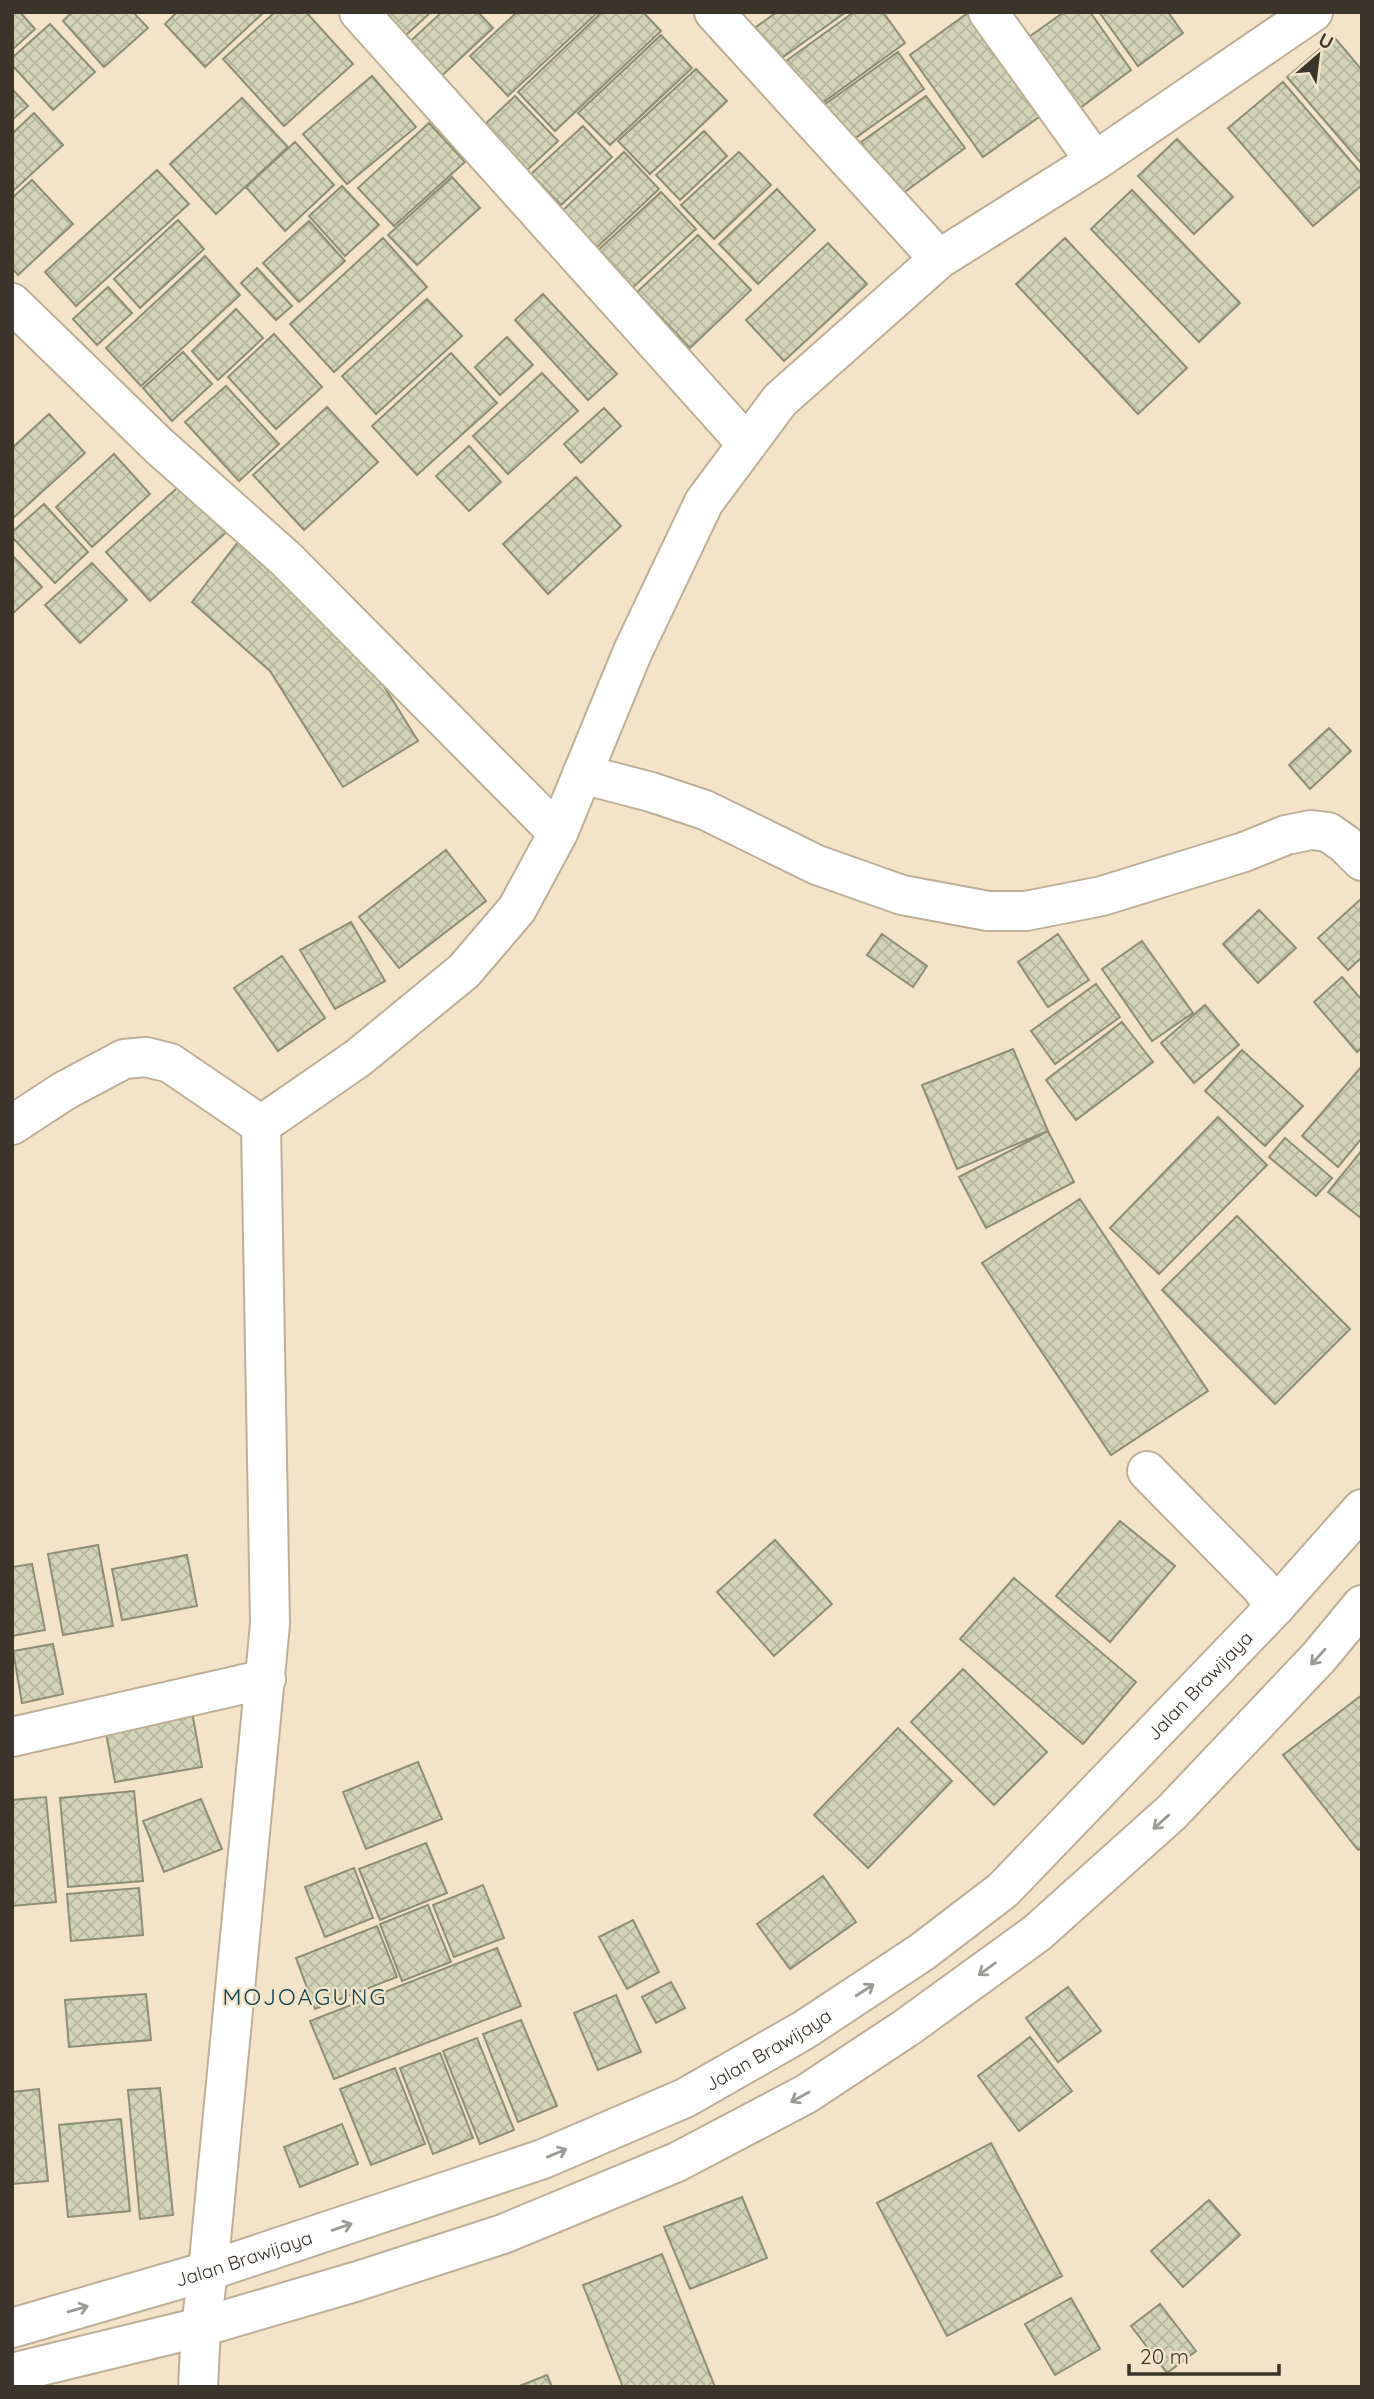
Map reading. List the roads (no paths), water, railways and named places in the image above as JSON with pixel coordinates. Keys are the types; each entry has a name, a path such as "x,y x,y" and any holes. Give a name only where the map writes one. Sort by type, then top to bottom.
{"main road":[{"path":"359,12 747,444"},
{"path":"713,12 939,259"},
{"path":"988,12 1094,161"},
{"path":"261,1125 358,1058 464,971 517,909 558,833 633,651 704,502 780,400 939,259 1094,161 1313,12"},
{"path":"12,303 159,446 286,559 558,833"},
{"path":"582,774 651,792 705,810 817,865 902,895 989,911 1026,911 1102,896 1244,852 1286,835 1311,830 1328,832 1345,844 1362,862"},
{"path":"12,1125 64,1091 124,1059 146,1057 170,1063 261,1125"},
{"path":"198,2387 201,2327 270,1624 261,1125"},
{"path":"1147,1471 1261,1586 1275,1608"},
{"name":"Jalan Brawijaya","path":"12,2328 208,2271 543,2159 685,2098 804,2031 922,1952 1003,1891 1275,1608 1362,1508"},
{"path":"12,2373 201,2327 358,2281 503,2234 677,2162 806,2094 906,2028 1037,1933 1172,1812 1319,1657 1362,1605"},
{"path":"12,1737 265,1679"}],"district":[{"name":"MOJOAGUNG","path":"305,1996"}]}
